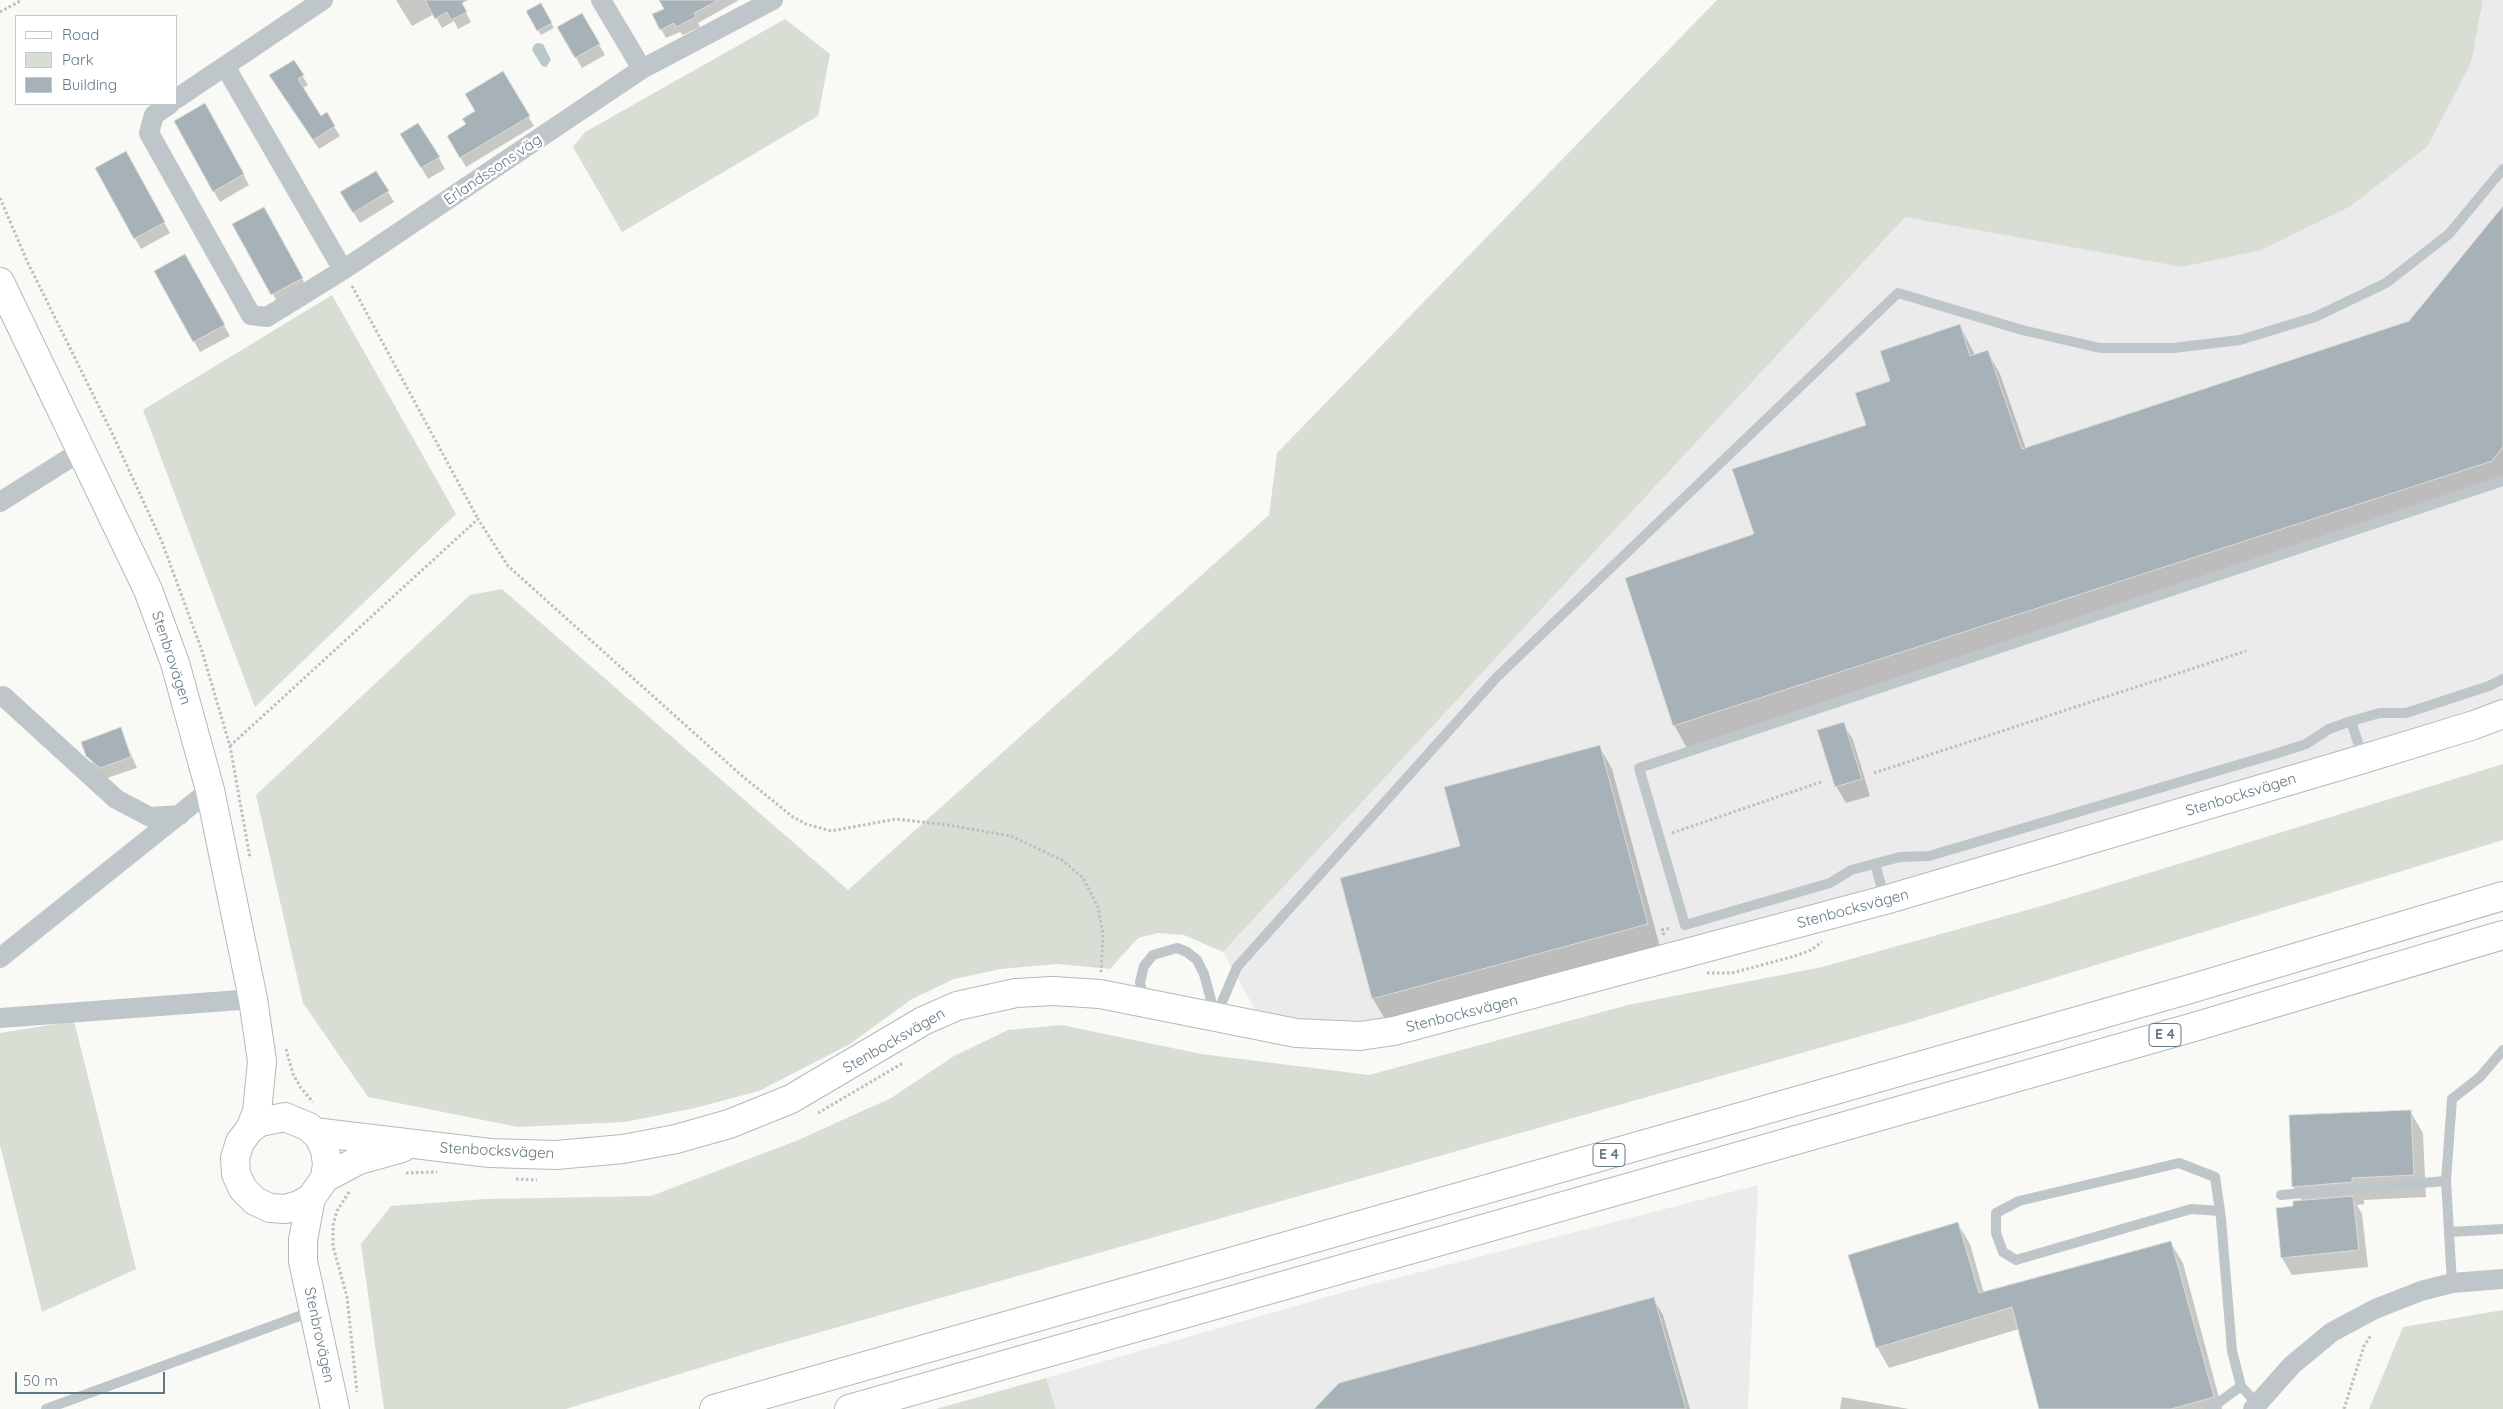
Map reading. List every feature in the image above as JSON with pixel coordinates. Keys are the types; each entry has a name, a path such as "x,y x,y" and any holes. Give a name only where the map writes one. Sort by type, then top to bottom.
{"main road":[{"name":"Stenbrovägen","path":"0,282 148,590 175,663 210,790 253,999 262,1061 260,1097 257,1112 250,1129 240,1142 235,1158 236,1174 243,1189 255,1201 270,1208 303,1261"},
{"name":"Stenbocksvägen","path":"306,1126 419,1146 490,1153 556,1155 623,1149 676,1139 729,1124 790,1100 924,1021 957,1006 1016,993 1053,991 1100,994 1296,1033 1360,1036 1394,1032 1885,900 2364,759 2474,725 2503,714"},
{"name":"E 4","path":"714,1409 2190,989 2503,896"},
{"name":"E 4","path":"849,1409 2194,1027 2503,935"},
{"name":"Stenbrovägen","path":"262,1061 280,1096 325,1150 327,1164 303,1240 303,1261 335,1409"},
{"path":"250,1129 260,1122 272,1118 285,1117 306,1126"},
{"name":"Stenbocksvägen","path":"318,1188 359,1160 386,1151 419,1146"},
{"path":"270,1208 292,1207 318,1188"}],"street":[{"path":"178,98 323,0"},
{"path":"601,0 642,69"},
{"name":"Erlandssons väg","path":"169,105 154,115 149,134 250,314 267,317 343,270 642,69 773,0"},
{"path":"224,66 343,270"},
{"path":"0,502 81,452"},
{"path":"3,696 116,799 150,817 180,815"},
{"path":"0,958 210,790"},
{"path":"0,1018 253,999"},
{"path":"2255,1406 2292,1365 2332,1332 2375,1309 2421,1291 2452,1283 2503,1279"}],"lane":[{"path":"1215,1016 1237,968 1496,677 1898,294 2022,330 2100,348 2173,348 2240,340 2315,318 2386,282 2449,234 2503,168"},
{"path":"2503,481 1639,768 1685,925 1830,883 1851,870 1900,857 1929,856 2278,753 2306,744 2329,729 2351,721 2380,713 2406,713 2489,686 2503,679"},
{"path":"2351,721 2364,759"},
{"path":"1875,864 1885,900"},
{"path":"1144,1002 1140,982 1144,966 1153,955 1177,948 1187,952 1196,960 1204,974 1215,1016"},
{"path":"2452,1283 2446,1181 2452,1098 2480,1077 2503,1050"},
{"path":"2220,1211 2191,1209 2016,1260 2003,1252 1996,1233 1996,1213 2019,1201 2178,1163 2215,1177 2220,1211 2232,1351 2241,1386 2255,1406"},
{"path":"2281,1195 2446,1181"},
{"path":"2448,1232 2503,1230"},
{"path":"46,1409 314,1311"},
{"path":"2210,1409 2241,1386"}],"path":[{"path":"0,12 22,0"},
{"path":"343,270 478,520 508,566 741,775 793,817 806,824 831,831 896,819 948,825 1011,836 1062,860 1083,878 1098,907 1103,934 1100,994"},
{"path":"230,746 478,520"},
{"path":"1874,774 2246,651"},
{"path":"1660,837 1821,782"},
{"path":"1703,974 1732,973 1795,956 1812,950 1826,940"},
{"path":"810,1117 841,1101 906,1060"},
{"path":"402,1174 444,1173"},
{"path":"511,1179 547,1180"},
{"path":"2344,1409 2364,1346 2372,1333"}],"shaded area":[{"path":"2483,0 2503,0 2503,698 2461,717 1912,879 1418,1015 1368,1023 1304,1021 1256,1011 1223,952 1905,216 2182,267 2471,63"},
{"path":"537,43 543,44 551,60 546,67 542,66 532,50"},
{"path":"1758,1185 1748,1409 1056,1409 1046,1378 1358,1288"}],"green space":[{"path":"1717,0 2483,0 2471,63 2427,147 2349,207 2261,250 2182,267 1905,217 1223,952 1184,935 1158,933 1138,938 1110,969 1057,964 1001,969 954,979 912,999 850,1044 759,1091 695,1108 625,1122 518,1127 368,1097 303,1003 256,795 470,595 502,589 848,890 1269,515 1277,453"},
{"path":"785,19 830,54 818,116 622,232 573,147 585,132"},
{"path":"332,295 456,514 255,707 143,410"},
{"path":"2503,764 2503,840 1907,1023 761,1349 566,1409 384,1409 361,1244 391,1206 485,1199 651,1196 796,1141 891,1098 954,1056 1008,1030 1062,1025 1201,1054 1369,1075 1628,1005 1822,967 2045,905"},
{"path":"74,1021 136,1269 42,1312 0,1145 0,1033"},
{"path":"2503,1310 2503,1409 2369,1409 2403,1327"},
{"path":"1046,1378 1056,1409 936,1409"}],"building":[{"path":"425,0 468,0 462,3 467,12 451,20 447,12 435,19"},
{"path":"659,0 719,0 694,13 696,17 676,27 674,23 660,30 652,14 664,9"},
{"path":"541,3 552,23 537,31 526,11"},
{"path":"582,13 600,44 575,58 557,27"},
{"path":"294,60 304,75 298,79 321,116 327,112 335,126 313,140 269,75"},
{"path":"503,71 530,116 460,158 447,136 466,124 462,119 475,111 465,94"},
{"path":"205,103 244,174 213,192 174,121"},
{"path":"418,123 440,157 421,168 400,134"},
{"path":"126,151 165,222 134,239 95,168"},
{"path":"376,171 389,191 353,213 340,192"},
{"path":"2503,206 2503,447 2492,461 1673,726 1625,578 1754,534 1732,469 1866,425 1855,393 1890,381 1880,351 1960,324 1970,356 1988,350 2022,449 2409,321"},
{"path":"264,207 303,278 271,295 232,224"},
{"path":"185,254 225,325 193,342 154,271"},
{"path":"1844,722 1862,779 1835,787 1817,730"},
{"path":"121,727 131,757 100,768 86,756 81,742"},
{"path":"1600,745 1648,924 1372,999 1340,878 1460,846 1444,787"},
{"path":"2411,1110 2414,1175 2352,1178 2352,1182 2292,1187 2289,1115"},
{"path":"2353,1196 2359,1250 2281,1258 2276,1208 2293,1206 2293,1201"},
{"path":"1958,1222 1979,1293 2171,1241 2214,1397 2171,1409 2039,1409 2012,1307 1876,1348 1848,1255"},
{"path":"1654,1297 1686,1409 1314,1409 1339,1383"}]}
